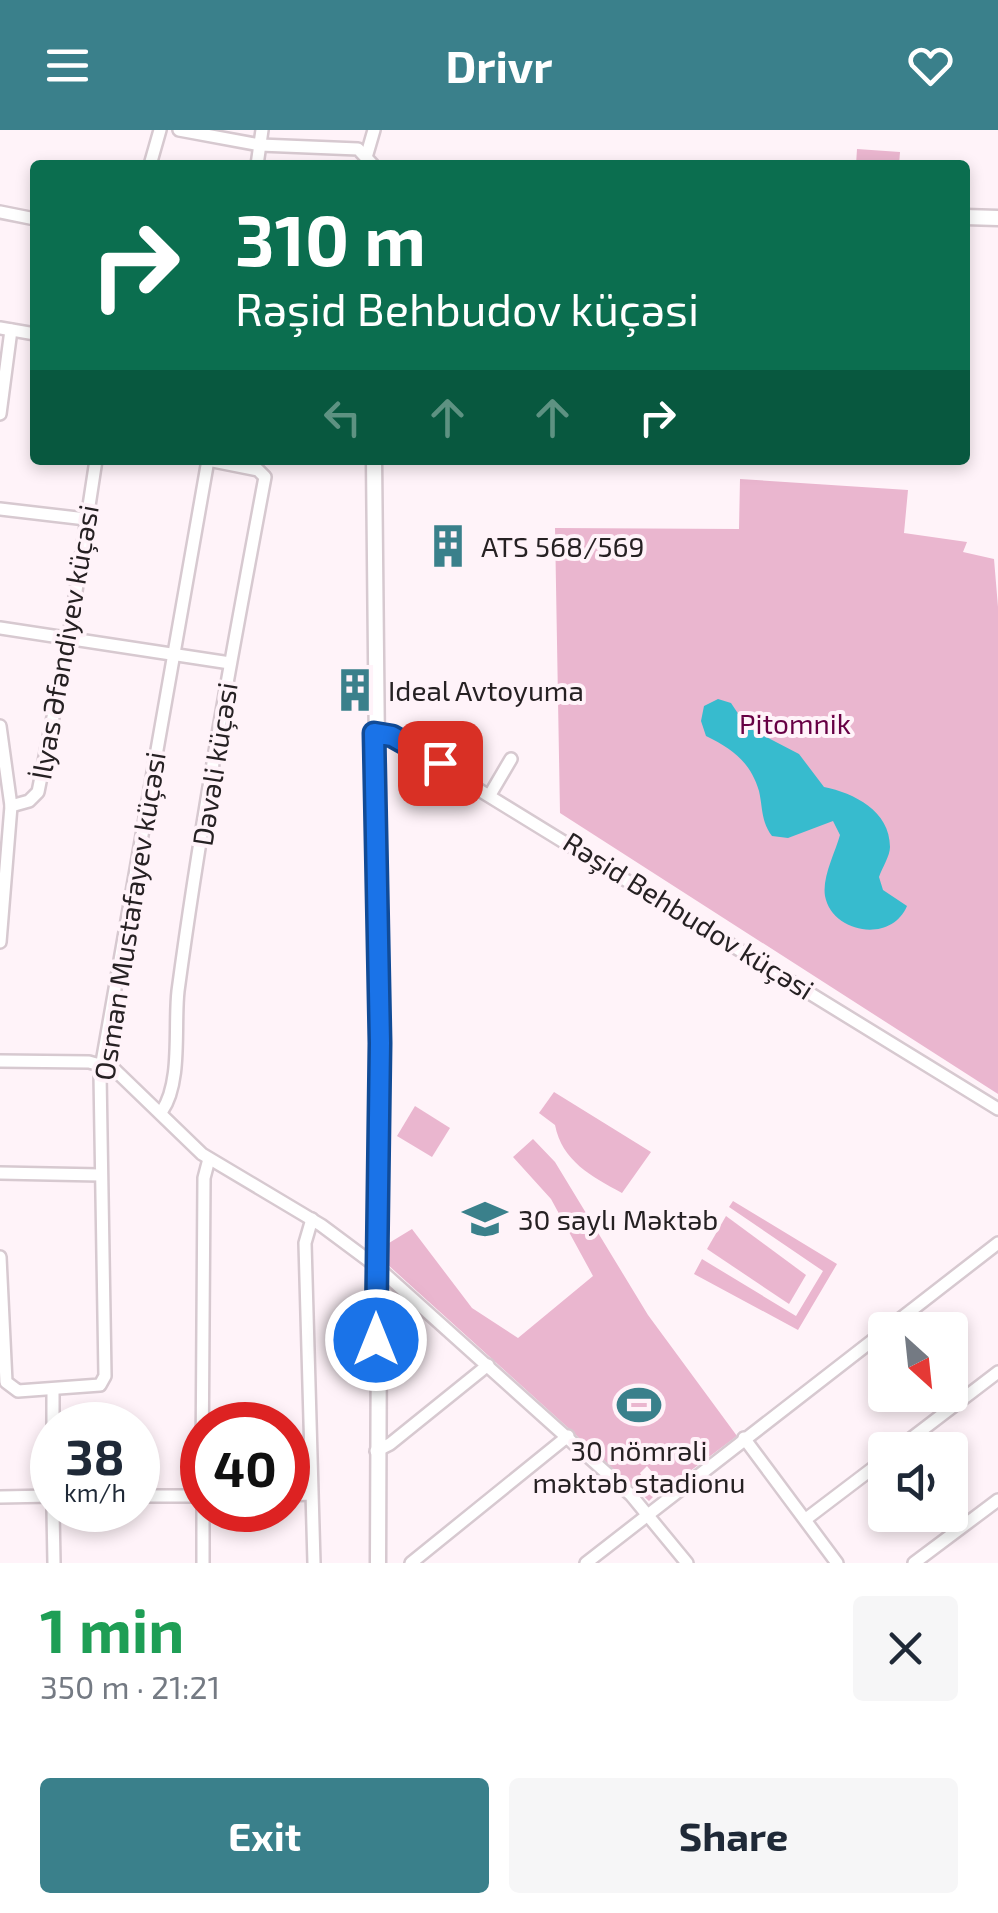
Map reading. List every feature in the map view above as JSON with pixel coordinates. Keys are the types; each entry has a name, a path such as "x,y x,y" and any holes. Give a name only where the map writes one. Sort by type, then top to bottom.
{"street":[{"path":"151,160 160,130"},
{"path":"178,130 260,145 346,148 370,159 374,130"},
{"path":"258,160 262,130"},
{"path":"0,212 30,218"},
{"path":"970,217 998,218"},
{"path":"0,414 5,329 30,333"},
{"name":"İlyas Əfəndiyev küçəsi","path":"11,806 29,801 38,792 95,465"},
{"name":"Osman Mustafayev küçəsi","path":"52,1390 94,1389 105,1376 100,1175 103,1064 207,465"},
{"name":"Dəvəli küçəsi","path":"162,1112 171,1093 179,987 264,477 258,470 233,465"},
{"path":"374,465 380,1043 376,1266 378,1563"},
{"path":"0,508 86,519"},
{"path":"0,628 230,663"},
{"path":"0,726 11,806 0,942"},
{"name":"Rəşid Behbudov küçəsi","path":"374,733 392,736 491,793 998,1109"},
{"path":"491,793 511,759"},
{"path":"0,1061 103,1064 162,1112 210,1159 312,1219 376,1266 568,1436 648,1516 686,1563"},
{"path":"202,1402 204,1178 210,1159"},
{"path":"0,1173 100,1175"},
{"path":"312,1219 305,1244 314,1563"},
{"path":"586,1563 998,1243"},
{"path":"0,1257 6,1382 18,1391 52,1390 52,1402"},
{"path":"376,1450 390,1444 488,1366"},
{"path":"920,1432 998,1372"},
{"path":"411,1563 568,1436"},
{"path":"744,1438 836,1563"},
{"path":"806,1519 868,1471"},
{"path":"0,1496 30,1496"},
{"path":"914,1563 998,1500"},
{"path":"53,1532 54,1563"},
{"path":"203,1532 204,1563"}],"green space":[{"path":"857,149 900,152 899,160 856,160"},
{"name":"Pitomnik","path":"740,479 908,490 904,533 967,542 963,552 994,559 998,607 998,1094 560,813 555,528 739,529"},
{"path":"554,1092 651,1152 622,1193 571,1158 555,1125 539,1113"},
{"path":"415,1106 450,1128 432,1157 397,1136"},
{"path":"533,1139 555,1162 648,1315 737,1436 666,1489 647,1466 640,1473 653,1497 649,1501 387,1264 389,1243 412,1229 472,1308 518,1338 593,1276 551,1199 513,1157"},
{"path":"733,1201 837,1264 798,1330 694,1274 702,1259 796,1316 823,1271 729,1207"},
{"path":"726,1216 806,1275 789,1304 707,1249"}],"water":[{"path":"718,699 731,703 747,727 799,754 824,787 858,799 877,814 884,823 890,847 879,877 883,890 907,906 899,918 888,926 863,929 839,919 830,909 825,881 840,835 833,821 788,838 772,836 751,772 732,751 706,736 701,721 704,706"}],"place":[{"name":"ATS 568/569","path":"448,546"},
{"name":"Ideal Avtoyuma","path":"355,690"},
{"name":"30 saylı Məktəb","path":"485,1219"},
{"name":"30 nömrəli məktəb stadionu","path":"639,1405"}],"route":[{"path":"376,1340 380,1043 374,733 392,736 440,763"}]}
